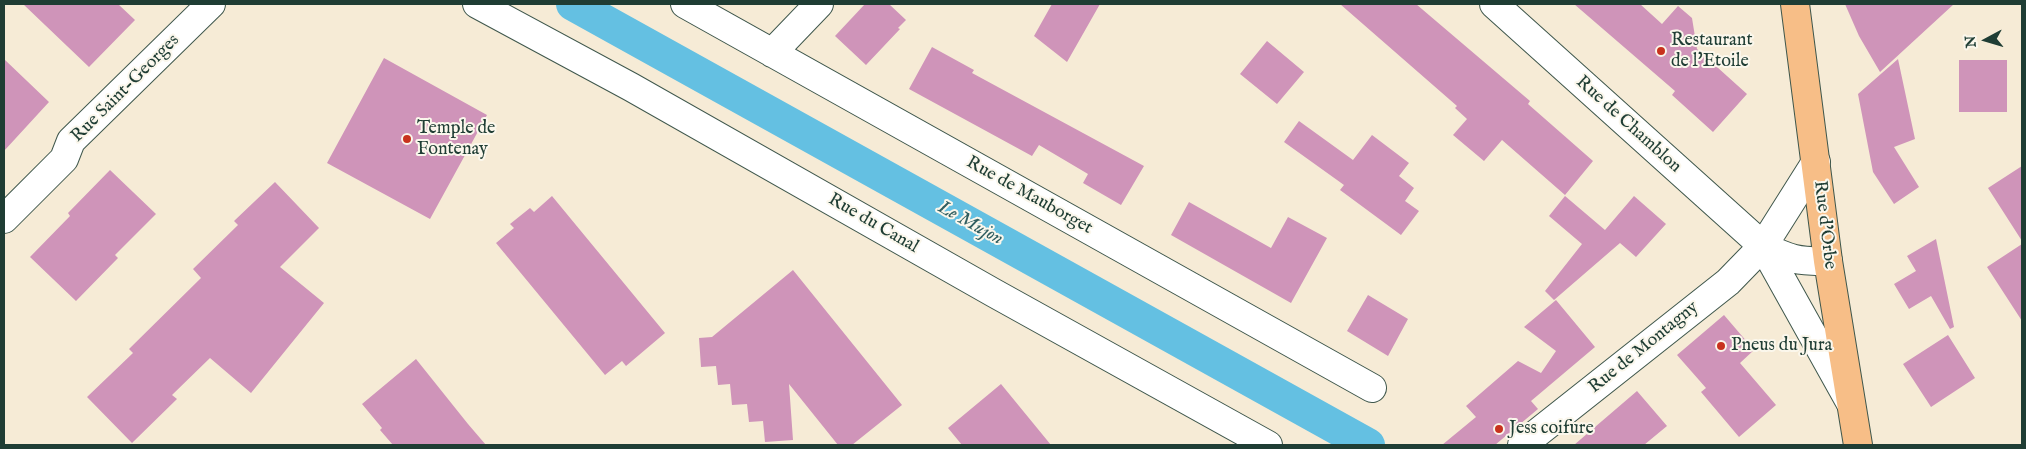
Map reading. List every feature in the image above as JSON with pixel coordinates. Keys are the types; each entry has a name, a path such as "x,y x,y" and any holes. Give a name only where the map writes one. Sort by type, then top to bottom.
{"main road":[{"name":"Rue d'Orbe","path":"1795,4 1828,261 1858,445"}],"street":[{"name":"Rue Saint-Georges","path":"4,219 64,159 71,141 211,4"},
{"name":"Rue du Canal","path":"477,4 631,87 994,293 1268,445"},
{"name":"Rue de Mauborget","path":"686,4 1372,388"},
{"path":"772,53 819,4"},
{"name":"Rue de Chamblon","path":"1494,4 1763,246 1785,258 1802,262 1828,261"},
{"path":"1763,246 1816,162"},
{"name":"Rue de Chamblon","path":"1763,246 1853,408"},
{"name":"Rue de Montagny","path":"1522,445 1728,282 1763,246"}],"building":[{"path":"23,4 118,4 135,20 89,67"},
{"path":"865,4 889,4 906,20 866,65 835,36"},
{"path":"1052,4 1100,4 1067,62 1034,36"},
{"path":"1340,4 1416,4 1530,101 1528,104 1593,161 1565,195 1502,140 1484,161 1453,135 1467,119 1455,108 1457,106"},
{"path":"1574,4 1640,4 1662,24 1678,6 1692,18 1697,49 1747,94 1713,132 1672,95 1675,91"},
{"path":"1845,4 1954,4 1880,72 1859,36"},
{"path":"1267,41 1304,72 1277,104 1240,74"},
{"path":"932,47 974,70 972,73 1144,166 1121,205 1083,183 1088,174 1039,145 1032,156 909,89"},
{"name":"Temple de Fontenay","path":"384,58 487,115 430,219 327,163"},
{"path":"4,59 49,102 4,151"},
{"path":"1898,59 1915,139 1894,147 1919,187 1894,204 1873,172 1858,94"},
{"path":"1959,60 2007,60 2007,112 1959,112"},
{"path":"1299,121 1353,160 1372,135 1409,163 1399,176 1414,188 1405,201 1419,211 1401,235 1340,190 1344,185 1284,142"},
{"path":"2022,166 2022,241 1988,188"},
{"path":"110,170 156,214 115,255 118,258 76,301 30,257 70,216 68,213"},
{"path":"275,182 319,228 280,267 324,303 251,393 210,358 172,395 177,399 132,443 87,397 133,353 129,349 201,278 193,269 238,225 234,221"},
{"path":"552,196 665,333 626,366 622,361 605,375 496,243 514,228 510,224 530,208 534,212"},
{"path":"1565,196 1605,230 1634,196 1666,224 1636,257 1620,243 1554,300 1545,291 1582,244 1549,216"},
{"path":"1189,202 1271,248 1288,217 1327,238 1291,303 1171,235"},
{"path":"1936,239 1954,327 1950,329 1931,296 1909,309 1894,284 1916,271 1907,256"},
{"path":"2022,244 2022,321 1987,267"},
{"path":"793,270 902,405 852,445 838,445 789,384 793,440 765,442 763,421 749,422 747,404 732,405 730,384 718,385 716,366 701,367 699,338 712,337"},
{"path":"1368,295 1408,319 1388,356 1347,331"},
{"path":"1556,300 1595,347 1531,401 1538,409 1495,445 1442,445 1476,417 1466,406 1518,361 1541,373 1556,351 1524,327"},
{"path":"1724,315 1754,350 1740,363 1776,405 1739,437 1701,392 1706,388 1677,355"},
{"path":"1948,335 1975,378 1931,407 1903,364"},
{"path":"416,359 486,445 393,445 380,430 382,428 362,404"},
{"path":"1001,384 1051,445 962,445 948,428"},
{"path":"1637,391 1667,426 1644,445 1574,445"}],"waterway":[{"name":"Le Mujon","path":"573,4 1368,445"}],"place":[{"name":"Restaurant de l'Etoile","path":"1661,51"},
{"name":"Temple de Fontenay","path":"407,139"},
{"name":"Pneus du Jura","path":"1721,346"},
{"name":"Jess coifure","path":"1499,429"}]}
